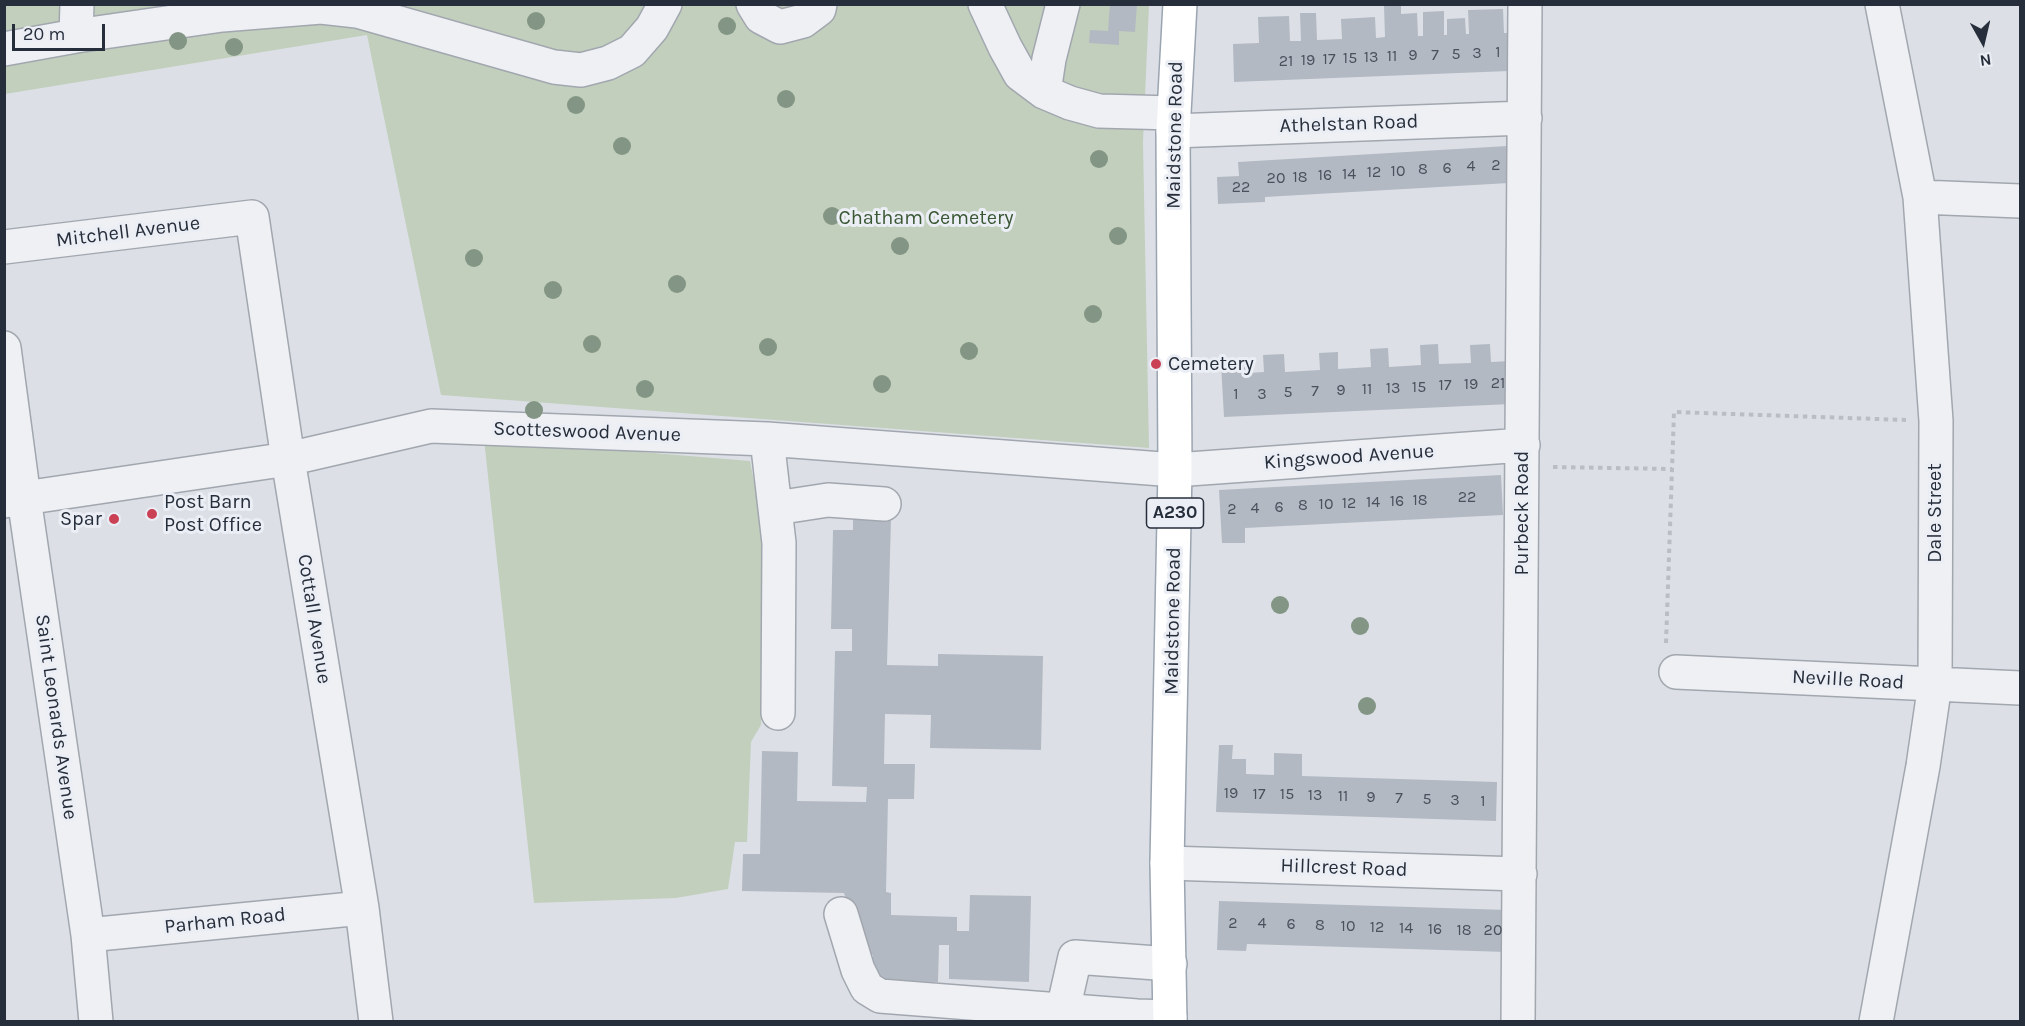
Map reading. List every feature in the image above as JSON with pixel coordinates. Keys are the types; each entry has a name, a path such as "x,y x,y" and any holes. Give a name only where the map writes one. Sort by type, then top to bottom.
{"main road":[{"name":"Maidstone Road","path":"1170,1019 1167,863 1175,470 1173,122 1180,4"}],"street":[{"path":"76,36 77,4"},
{"path":"4,49 222,15 321,7 391,12 446,38 554,67 581,70 608,63 632,51 652,28 665,4"},
{"path":"753,4 762,17 780,27 803,21 819,9 820,4"},
{"name":"Athelstan Road","path":"985,4 1020,74 1044,92 1070,104 1099,111 1173,122 1525,118"},
{"path":"1044,92 1049,58 1063,4"},
{"name":"Purbeck Road","path":"1518,1022 1525,4"},
{"name":"Dale Street","path":"1876,1022 1923,766 1935,684 1936,421 1920,197 1882,4"},
{"path":"1920,197 2020,201"},
{"name":"Mitchell Avenue","path":"4,247 252,217"},
{"name":"Cottall Avenue","path":"252,217 288,459 362,908 376,1022"},
{"name":"Saint Leonards Avenue","path":"4,348 14,500 88,935 96,1022"},
{"name":"Scotteswood Avenue","path":"14,500 288,459 431,426 781,439 1175,470"},
{"path":"778,713 779,543 776,508 781,439"},
{"name":"Kingswood Avenue","path":"1175,470 1523,445"},
{"path":"776,508 828,500 884,504"},
{"name":"Neville Road","path":"1676,672 2020,688"},
{"name":"Hillcrest Road","path":"1167,863 1520,873"},
{"name":"Parham Road","path":"88,935 362,908"},
{"path":"841,914 858,970 867,988 880,996 1170,1019"},
{"path":"1063,1010 1075,957 1170,964"}],"path":[{"path":"1676,672 1665,672 1674,412 1936,421"},
{"path":"1572,468 1672,469"}],"green space":[{"name":"Chatham Cemetery","path":"5,5 1149,5 1143,142 1149,448 441,395 367,35 5,94"},
{"path":"484,439 750,461 766,554 761,725 751,742 747,842 735,842 728,889 676,898 534,903"}],"building":[{"path":"1110,4 1137,4 1135,32 1119,31 1119,45 1089,43 1090,30 1108,31"},
{"path":"1401,5 1401,14 1417,13 1418,36 1423,36 1423,12 1444,11 1444,35 1447,35 1447,19 1465,18 1466,34 1469,34 1468,10 1503,9 1504,33 1508,33 1509,71 1234,82 1233,44 1259,43 1258,17 1289,16 1290,41 1301,41 1300,13 1316,13 1317,40 1342,39 1341,19 1375,17 1376,38 1385,37 1384,6"},
{"path":"1507,146 1509,183 1265,197 1265,202 1218,204 1217,177 1239,176 1238,162"},
{"path":"1438,344 1439,364 1471,363 1470,345 1490,344 1491,362 1510,361 1511,404 1224,417 1221,364 1248,363 1248,373 1264,372 1263,355 1284,354 1285,372 1320,370 1319,353 1338,352 1338,369 1371,367 1370,349 1388,348 1389,367 1421,365 1420,345"},
{"path":"1501,475 1503,515 1245,528 1245,543 1222,543 1219,490"},
{"path":"853,518 891,519 887,665 938,666 938,654 1043,656 1041,750 930,748 931,715 885,714 884,764 915,764 914,799 888,799 886,892 891,893 891,915 957,917 957,931 969,931 970,895 1031,896 1029,982 949,979 949,945 939,945 938,982 872,981 873,955 860,954 860,944 844,893 742,891 743,854 760,854 762,751 798,752 797,801 866,802 867,787 832,786 835,651 852,651 852,629 831,629 833,530 853,530"},
{"path":"1219,745 1233,745 1232,759 1246,759 1246,774 1274,775 1274,753 1302,754 1302,776 1497,782 1496,821 1216,812"},
{"path":"1219,901 1508,910 1507,952 1247,944 1246,951 1217,950"}],"place":[{"name":"Cemetery","path":"1156,364"},
{"name":"Post Barn Post Office","path":"152,514"},
{"name":"Spar","path":"114,519"}]}
